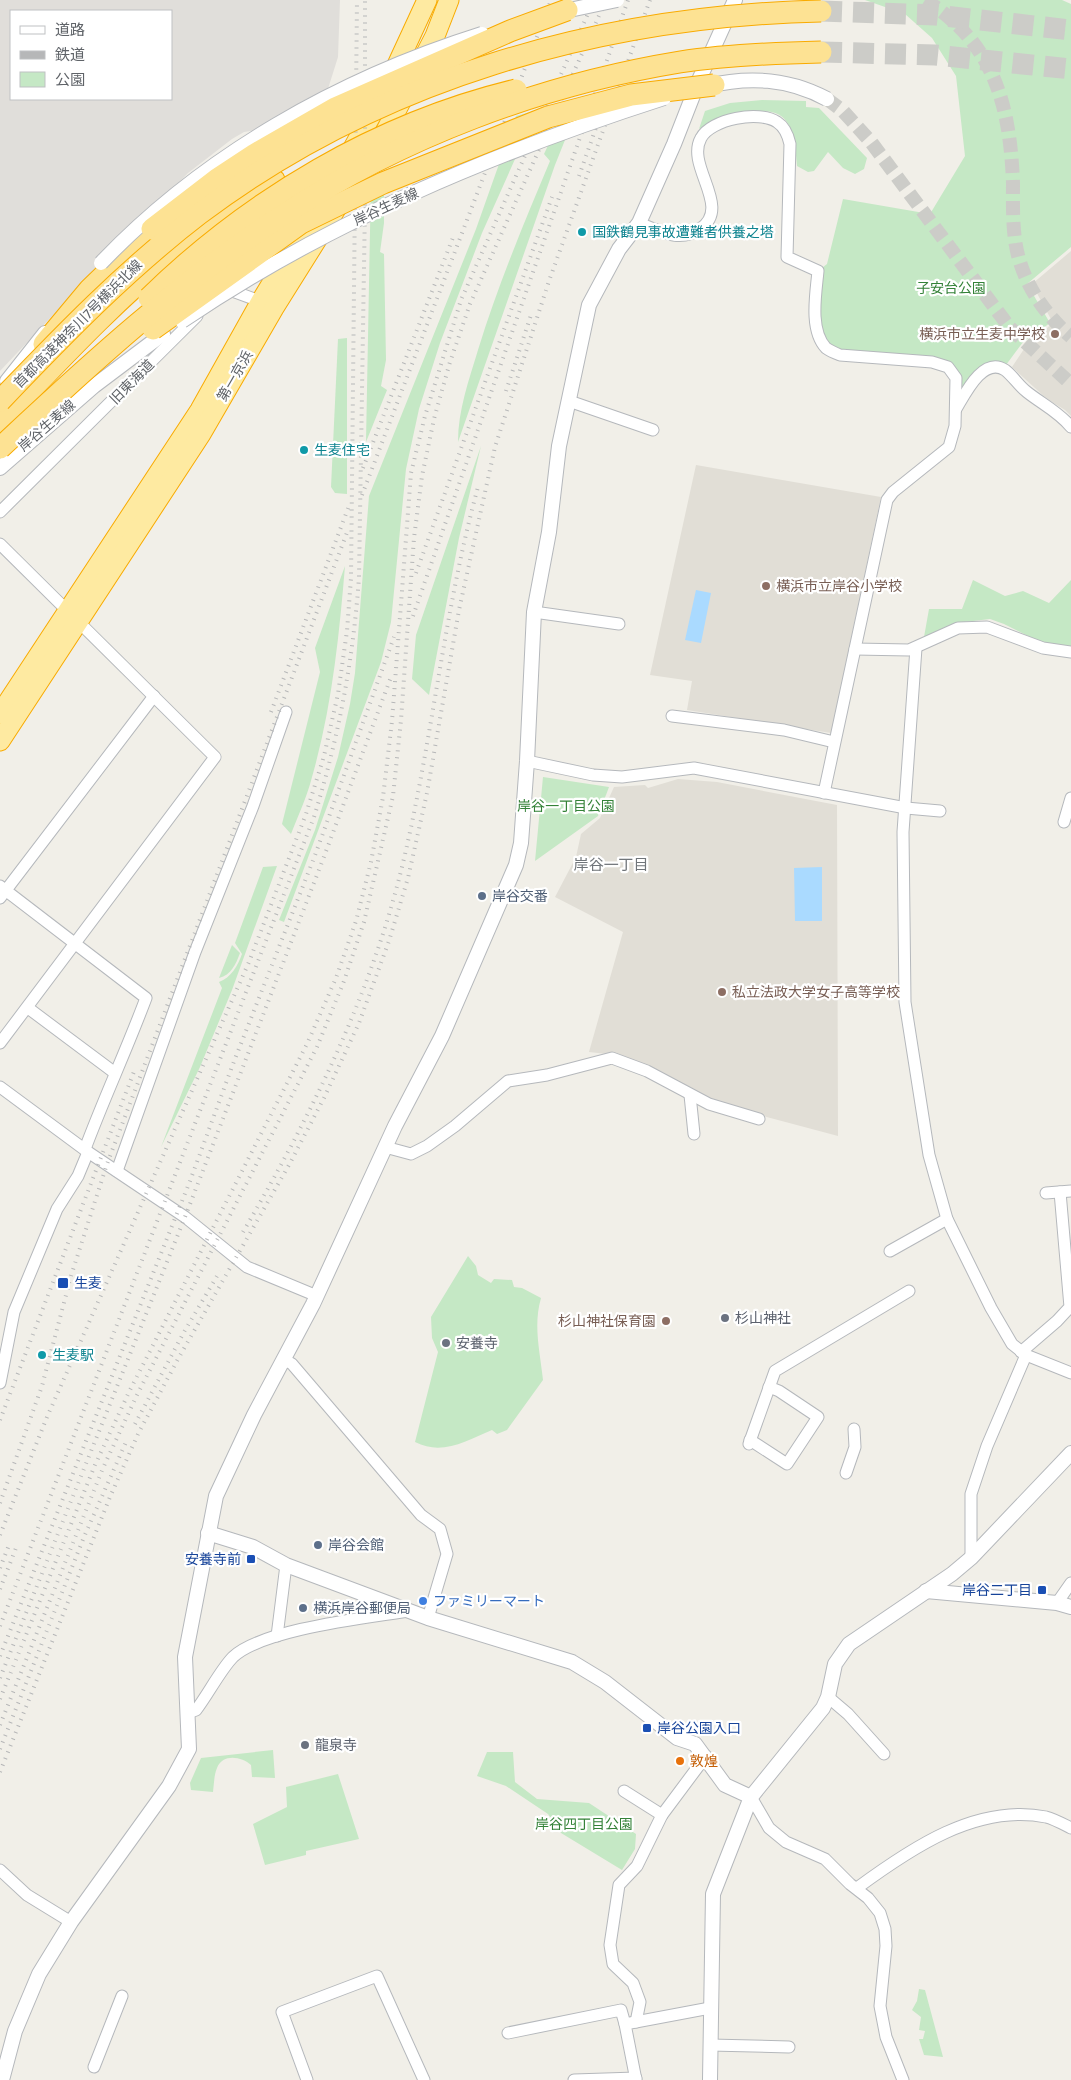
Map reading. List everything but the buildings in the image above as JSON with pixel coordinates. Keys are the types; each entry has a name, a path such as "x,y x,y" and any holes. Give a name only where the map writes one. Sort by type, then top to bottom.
{"highway":[{"name":"第一京浜","path":"0,714 73,616 202,434 268,304 407,48 427,0"},
{"name":"第一京浜","path":"268,304 379,143 435,36 450,0"},
{"path":"0,396 90,289 121,257 183,204 217,179 294,130 335,108 510,31 567,10"},
{"name":"首都高速神奈川7号横浜北線","path":"0,401 70,328 133,268 200,213 273,164 320,137 392,102 471,71 551,46 683,20 769,12 822,11"},
{"path":"0,422 72,347 148,275 198,234 274,180 375,120 412,101 480,72 551,46"},
{"path":"0,459 60,390 151,297 208,245 293,185 398,131 468,103 581,75 679,62 770,53 821,52"},
{"path":"0,448 69,384 186,285 251,236 326,188 429,137 511,105 590,82 679,62"},
{"path":"0,455 100,368 266,247 325,210 445,157 548,117 631,95 714,85"},
{"name":"第一京浜","path":"0,740 73,616"}],"street":[{"path":"0,389 101,263 123,240 181,188 219,161 302,110 400,63 453,43 567,10 617,0"},
{"path":"2,2072 15,2031 39,1974 71,1922 176,1773 189,1749 184,1657 216,1496 229,1465 317,1296 385,1147 442,1036 516,865 521,844 527,761 534,612 549,532 559,446 589,305 619,249 639,223 735,0"},
{"name":"岸谷生麦線","path":"0,468 94,386 163,334 244,282 329,234 421,190 509,154 639,107 714,85 737,80 776,80 812,91 827,99"},
{"path":"639,223 672,236 694,233 702,228 709,220 712,211 711,199 697,156 701,136 708,130 726,121 754,116 771,118 778,122 788,135 791,153 786,257 818,271 816,303 820,339 828,349 840,355 909,358 932,362 948,368 956,378 955,426 949,447 886,500 824,793"},
{"name":"旧東海道","path":"0,512 224,288 268,304"},
{"path":"956,408 982,371 994,367 1003,369 1029,394 1060,414 1071,428"},
{"path":"569,401 653,430"},
{"path":"0,544 215,757 0,1044"},
{"path":"534,612 619,624"},
{"path":"855,649 909,650 958,628 987,627 1043,648 1071,652"},
{"path":"916,648 903,841 905,1002 929,1155 947,1219 991,1308 1012,1344 1024,1354 1071,1373"},
{"path":"0,1383 14,1312 57,1209 78,1176 114,1073 122,1060 146,998 76,943 2,891 154,696"},
{"path":"116,1171 195,952 250,815 286,712"},
{"path":"672,716 784,730 834,742"},
{"path":"527,761 593,775 622,777 694,768 906,808 940,811"},
{"path":"1064,822 1071,798"},
{"path":"28,1008 114,1073"},
{"path":"385,1147 411,1154 427,1146 456,1126 508,1081 547,1075 612,1058 647,1071 709,1104 759,1119"},
{"path":"0,1087 86,1150 185,1217 248,1267 317,1296"},
{"path":"690,1095 694,1134"},
{"path":"971,1558 971,1494 987,1446 1024,1354 1070,1307 1066,1191 1046,1192"},
{"path":"890,1251 947,1219"},
{"path":"769,1387 779,1391 818,1417 787,1464 749,1442 775,1370 909,1292"},
{"path":"285,1360 292,1364 421,1515 440,1529 447,1554 428,1618"},
{"path":"846,1473 855,1447 854,1429"},
{"path":"710,2080 713,1894 751,1797 815,1720 828,1697 834,1664 849,1644 926,1592 971,1558 1071,1453"},
{"path":"208,1533 253,1547 286,1565 428,1618 572,1662 605,1682 677,1738 695,1744 706,1756 725,1785 751,1797 769,1828 786,1842 825,1859 850,1884 857,1888 880,1913 885,1929 885,1961 880,2006 886,2037 903,2080"},
{"path":"277,1636 286,1565"},
{"path":"926,1592 1064,1605 1071,1583"},
{"path":"188,1712 196,1710 233,1658 257,1642 277,1636 409,1611"},
{"path":"828,1697 848,1714 884,1754"},
{"path":"630,2023 640,2002 633,1983 613,1964 610,1945 619,1885 637,1866 662,1815 706,1756"},
{"path":"624,1791 662,1815"},
{"path":"857,1888 920,1844 986,1819 1013,1815 1047,1817 1071,1828"},
{"path":"0,1870 27,1895 71,1922"},
{"path":"307,2080 282,2012 377,1976 424,2080"},
{"path":"94,2067 122,1996"},
{"path":"630,2023 710,2008"},
{"path":"508,2033 622,2010 630,2023 636,2079 574,2080"},
{"path":"710,2045 789,2046"}],"shaded area":[{"path":"0,0 340,0 338,57 327,92 258,130 244,132 188,173 0,371"},
{"name":"横浜市立生麦中学校","path":"1071,251 1071,416 1047,399 1012,367 1026,346 1053,323 1032,284"},
{"name":"横浜市立岸谷小学校","path":"696,465 881,497 831,733 687,710 692,681 650,675"},
{"name":"私立法政大学女子高等学校","path":"678,779 717,782 837,805 838,1136 710,1102 616,1055 589,1052 623,932 555,897 576,857 581,834 600,818 614,787 645,785 648,788"}],"green space":[{"name":"子安台公園","path":"865,0 1062,0 1071,4 1071,247 1027,284 1050,323 1023,342 1003,369 988,368 956,409 948,367 840,355 820,339 818,271 827,264 843,199 930,214 965,156 956,76 932,38 905,14"},
{"path":"581,100 555,165 458,442 458,430 465,395 486,326 512,254 550,161 544,154 568,103"},
{"path":"762,100 806,101 806,107 819,108 867,158 864,169 855,174 843,168 828,152 814,171 808,172 797,166 796,151 790,127 785,119 778,114 768,111 755,111 723,118 699,129 705,111 730,103"},
{"path":"537,110 482,233 440,343 419,409 406,469 391,622 381,662 284,922 279,920 315,830 338,757 350,704 355,673 369,496 476,229 516,116"},
{"path":"384,174 384,223 380,252 384,254 386,360 381,386 387,390 366,442 371,179"},
{"path":"347,338 347,494 335,493 331,487 338,339"},
{"path":"481,446 459,538 429,695 412,679 416,635"},
{"path":"345,566 337,646 325,724 310,784 291,834 282,824 320,672 315,648"},
{"path":"973,580 1005,596 1023,591 1049,603 1071,580 1071,646 1044,644 990,619 956,623 924,637 929,609 962,609"},
{"name":"岸谷一丁目公園","path":"543,777 609,787 598,816 535,861"},
{"path":"277,866 232,990 200,1067 161,1147 222,988 219,982 236,967 242,954 235,943 263,867"},
{"path":"232,945 240,953 230,972 219,978"},
{"path":"468,1256 476,1266 478,1275 491,1283 494,1279 512,1280 514,1287 522,1288 541,1298 537,1329 543,1380 507,1430 497,1434 492,1430 454,1445 435,1448 415,1442 438,1352 432,1338 431,1317"},
{"path":"273,1750 275,1778 252,1777 251,1765 238,1758 228,1758 220,1763 217,1768 213,1792 191,1790 190,1783 201,1758"},
{"name":"岸谷四丁目公園","path":"487,1752 513,1752 515,1782 537,1799 589,1803 636,1834 635,1849 622,1870 561,1833 548,1814 506,1786 477,1776"},
{"path":"338,1774 359,1839 306,1851 306,1855 265,1865 253,1824 287,1807 286,1787"},
{"path":"919,1989 925,1990 943,2057 924,2055 919,2039 923,2039 925,2031 919,2030 921,2017 912,2010 917,2001"}],"water":[{"path":"696,590 711,593 701,643 685,640"},
{"path":"822,867 822,921 795,921 794,868"}],"tunnel":[{"path":"925,0 948,17 967,36 982,56 994,78 1008,128 1013,183 1014,231 1019,259 1039,302 1071,337"},
{"path":"821,11 935,15 1071,30"},
{"path":"821,52 935,55 1071,69"},
{"path":"827,99 843,111 871,142 1010,328 1071,384"}],"railway":[{"path":"0,1535 47,1417 249,962 306,814 324,756 338,694 347,631 351,578 357,0"},
{"path":"0,1626 314,817 338,728 349,668 359,577 365,205 365,0"},
{"path":"362,495 551,0"},
{"path":"0,1699 95,1465 129,1392 307,1044 336,978 356,921 371,862 383,797 392,721 411,473 425,416 461,300 594,0"},
{"path":"0,1725 103,1468 137,1395 317,1047 344,981 364,922 393,796 401,720 414,538 422,476 434,419 450,362 470,304 606,0"},
{"path":"413,616 628,0"},
{"path":"0,1772 110,1497 138,1434 178,1359 289,1165 324,1098 359,1023 389,941 408,878 427,793 459,610 495,447 549,281 650,0"},
{"path":"579,176 604,105"},
{"path":"416,573 552,197"},
{"path":"363,468 454,235"},
{"path":"506,391 531,315"},
{"path":"243,1232 290,1147 334,1059 371,968 387,922 411,827 446,632 478,487"},
{"path":"271,712 349,506"},
{"path":"0,1503 42,1386 71,1276 107,1164 348,530"},
{"path":"0,1656 190,1181 233,1064 314,858 394,637"},
{"path":"0,1678 185,1217 391,677"},
{"path":"0,1420 135,1069"},
{"path":"135,1424 184,1332 220,1271"},
{"path":"0,1749 84,1537 126,1442"},
{"path":"0,1568 9,1545"},
{"path":"0,1589 16,1548"}],"place":[{"name":"国鉄鶴見事故遭難者供養之塔","path":"582,232"},
{"name":"横浜市立生麦中学校","path":"1055,334"},
{"name":"生麦住宅","path":"304,450"},
{"name":"横浜市立岸谷小学校","path":"766,586"},
{"name":"岸谷交番","path":"482,896"},
{"name":"私立法政大学女子高等学校","path":"722,992"},
{"name":"生麦","path":"63,1283"},
{"name":"杉山神社","path":"725,1318"},
{"name":"杉山神社保育園","path":"666,1321"},
{"name":"安養寺","path":"446,1343"},
{"name":"生麦駅","path":"42,1355"},
{"name":"岸谷会館","path":"318,1545"},
{"name":"安養寺前","path":"251,1559"},
{"name":"岸谷二丁目","path":"1042,1590"},
{"name":"ファミリーマート","path":"423,1601"},
{"name":"横浜岸谷郵便局","path":"303,1608"},
{"name":"岸谷公園入口","path":"647,1728"},
{"name":"龍泉寺","path":"305,1745"},
{"name":"敦煌","path":"680,1761"}],"district":[{"name":"岸谷一丁目","path":"611,865"}]}
